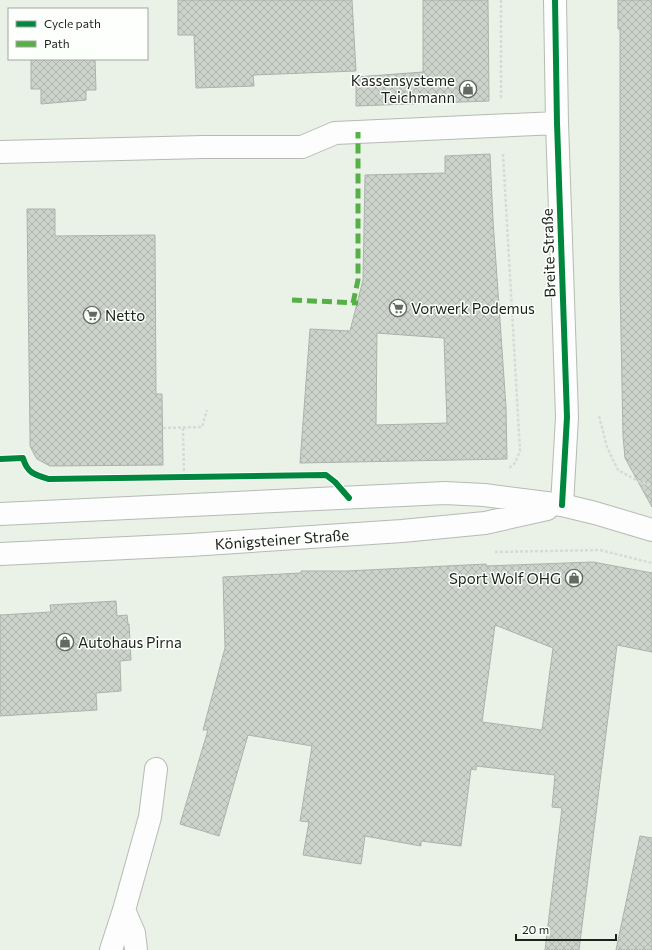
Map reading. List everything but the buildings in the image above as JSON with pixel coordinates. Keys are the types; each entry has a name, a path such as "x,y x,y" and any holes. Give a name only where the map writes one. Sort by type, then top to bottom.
{"main road":[{"name":"Breite Straße","path":"555,0 556,123 567,417 562,505"},
{"path":"0,152 203,147 302,147 335,133 556,123"},
{"name":"Königsteiner Straße","path":"0,514 445,493 484,495 562,505 596,513 652,530"},
{"name":"Königsteiner Straße","path":"0,554 190,545 467,526 562,505"},
{"path":"111,950 124,910 150,817 156,769"},
{"path":"124,910 134,933 136,950"}],"path":[{"path":"502,0 502,126 520,452 516,463 510,468 504,469"},
{"path":"163,428 202,427 207,410"},
{"path":"599,416 607,447 618,470 638,481 652,486"},
{"path":"183,428 184,478"},
{"path":"494,552 600,550 652,563"}],"marked path":[{"path":"353,303 358,280 358,132"},
{"path":"292,300 358,303"}],"cycle path":[{"path":"555,0 557,123 567,417 562,505"},
{"path":"0,459 23,458 27,467 32,473 49,479 326,475 335,482 349,498"}],"place":[{"name":"Kassensysteme Teichmann","path":"468,89"},
{"name":"Vorwerk Podemus","path":"398,308"},
{"name":"Netto","path":"92,315"},
{"name":"Sport Wolf OHG","path":"574,578"},
{"name":"Autohaus Pirna","path":"65,642"}]}
